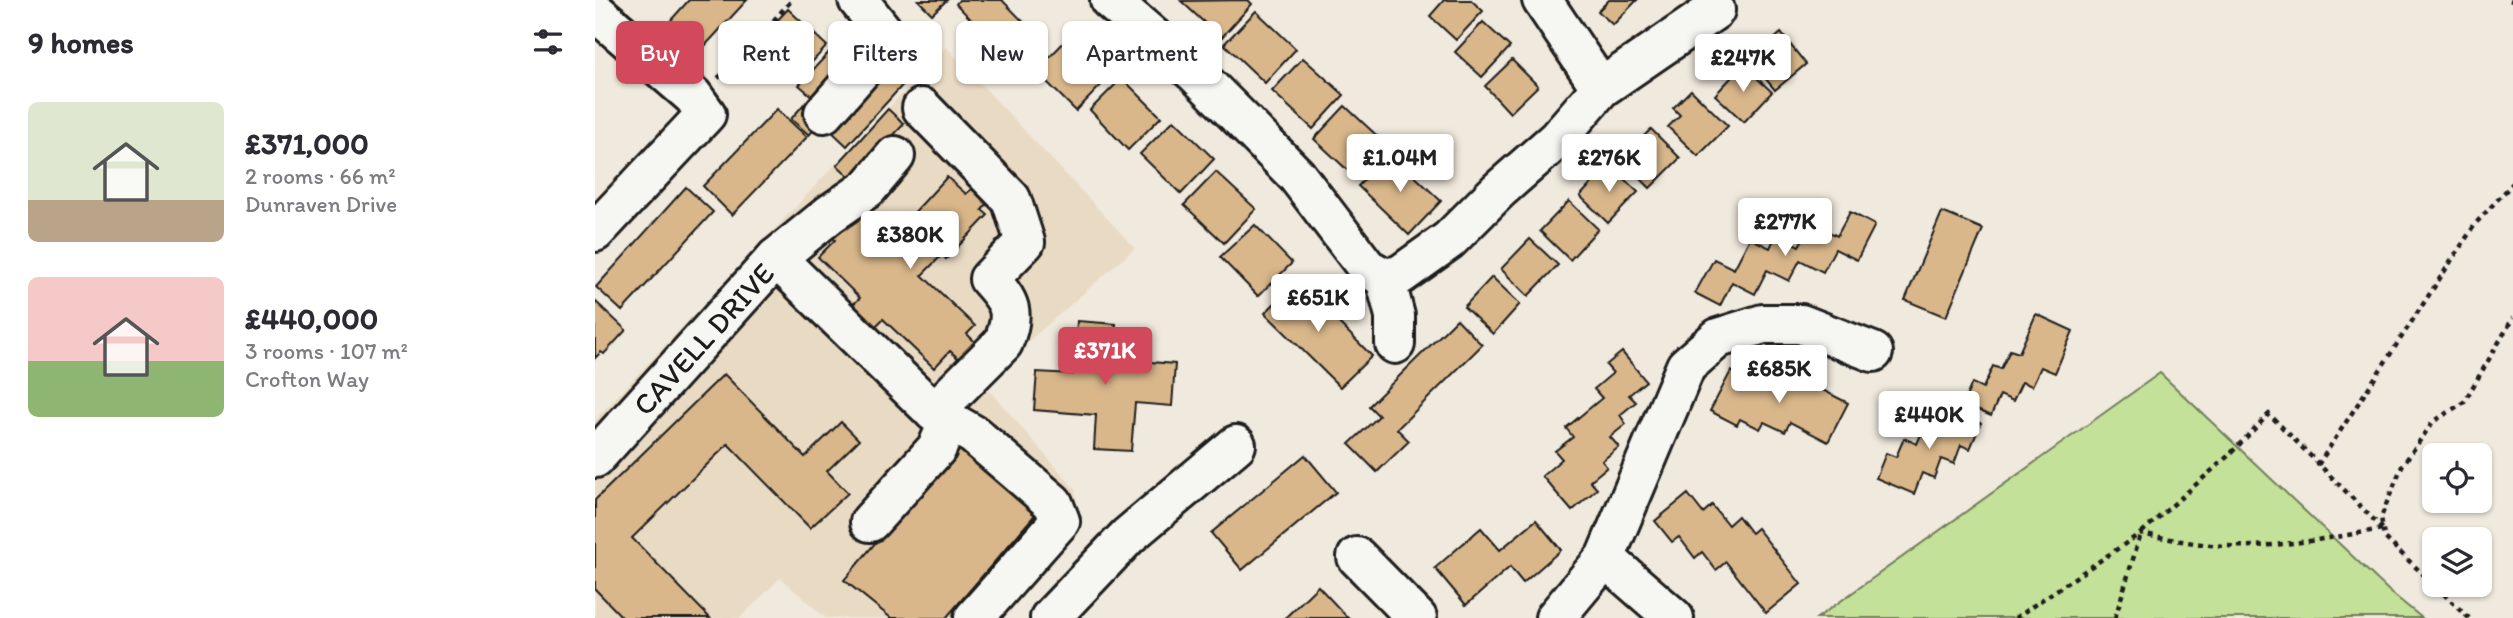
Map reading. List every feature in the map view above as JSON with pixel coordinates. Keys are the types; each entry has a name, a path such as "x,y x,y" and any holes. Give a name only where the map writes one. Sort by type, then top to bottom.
{"street":[{"path":"824,113 882,47 882,30 858,0"},
{"path":"1110,0 1195,73 1244,122 1297,176 1367,268 1385,278 1400,275 1449,240 1499,190 1557,139 1601,88 1715,10"},
{"path":"1542,0 1601,88"},
{"path":"595,232 706,114 693,96 600,9"},
{"path":"870,522 937,448 941,417 1003,343 1009,330 1010,313 1006,297 989,279 1025,242 1011,199 922,108"},
{"path":"776,258 830,214 868,188 895,156"},
{"name":"CAVELL DRIVE","path":"595,458 776,258 941,417 974,435 1053,503 1060,521 974,618"},
{"path":"1385,278 1395,316 1395,344"},
{"path":"1555,618 1605,558 1686,366 1718,338 1763,324 1801,324 1873,352"},
{"path":"1051,618 1128,536 1236,444"},
{"path":"1357,557 1417,618"},
{"path":"1605,558 1674,618"}],"path":[{"path":"693,96 731,67 792,0"},
{"path":"2318,465 2476,223 2513,183"},
{"path":"2469,618 2384,537 2381,517 2402,466 2433,422 2464,402 2513,318"},
{"path":"2015,618 2141,533 2227,457 2269,414 2383,529"},
{"path":"2141,533 2227,546 2303,542 2383,529"},
{"path":"2115,618 2141,533"}],"shaded area":[{"path":"946,47 956,58 956,84 981,84 1135,248 982,382 1075,489 1079,525 997,618 826,618 780,578 740,618 595,618 595,420 911,84 942,84 942,51"}],"green space":[{"path":"2160,373 2389,591 2422,618 1817,618"}],"building":[{"path":"689,0 747,0 728,21 718,21 718,32 704,47 704,21 671,20"},
{"path":"918,0 947,0 932,14"},
{"path":"959,0 1002,0 1023,21 972,21 956,4"},
{"path":"1248,0 1252,4 1222,37 1222,21 1203,21 1181,1"},
{"path":"1444,0 1471,0 1483,11 1456,40 1430,16"},
{"path":"1609,0 1637,0 1613,25 1598,11"},
{"path":"788,9 801,21 777,21"},
{"path":"1256,11 1296,49 1265,83 1224,44"},
{"path":"1483,22 1510,47 1482,77 1455,52"},
{"path":"1781,33 1806,64 1775,90 1750,60"},
{"path":"814,34 827,46 814,60"},
{"path":"1062,44 1062,84 1102,84 1076,111 1048,83 1048,59"},
{"path":"828,53 828,83 814,98 799,85 814,84 814,69"},
{"path":"1303,58 1344,95 1313,129 1272,91"},
{"path":"1512,60 1538,86 1510,113 1485,86"},
{"path":"1743,65 1772,92 1744,122 1715,95"},
{"path":"870,84 903,84 847,146 829,129"},
{"path":"1116,84 1128,84 1161,117 1128,150 1090,110"},
{"path":"1691,90 1728,126 1698,156 1668,127 1680,115 1673,108"},
{"path":"804,104 823,120 809,135 791,119"},
{"path":"1345,106 1387,145 1356,178 1314,139"},
{"path":"777,109 807,137 732,215 703,186"},
{"path":"888,109 904,124 852,179 837,165"},
{"path":"1174,120 1214,159 1181,194 1140,154"},
{"path":"1651,129 1680,158 1650,188 1621,159"},
{"path":"1390,153 1441,201 1409,235 1358,186"},
{"path":"1609,165 1638,192 1608,223 1580,196"},
{"path":"1216,172 1256,209 1224,243 1184,205"},
{"path":"947,177 966,194 973,188 988,203 982,210 988,215 946,259 942,255 922,275 975,326 967,334 975,342 959,359 950,351 934,368 883,319 875,327 852,305 860,298 818,257 835,240 827,232 858,214 887,242"},
{"path":"686,187 713,212 622,311 596,287"},
{"path":"1569,201 1598,229 1570,260 1540,231"},
{"path":"1850,212 1875,225 1857,260 1835,249 1823,272 1800,260 1789,281 1767,270 1755,294 1732,282 1720,306 1695,293 1714,259 1734,269 1750,238 1770,248 1776,235 1799,246 1812,223 1837,236"},
{"path":"1942,212 1983,229 1946,317 1905,300"},
{"path":"1255,225 1292,263 1258,296 1220,257"},
{"path":"1530,239 1558,265 1528,296 1501,269"},
{"path":"1492,277 1520,304 1493,334 1464,307"},
{"path":"1297,281 1372,356 1340,387 1265,313"},
{"path":"595,301 626,330 604,354 601,352 595,358"},
{"path":"2036,314 2073,331 2055,373 2041,367 2032,386 2022,382 2013,401 2000,395 1991,416 1963,404 1972,383 1983,388 1993,366 2001,369 2010,350 2019,353"},
{"path":"1457,319 1482,345 1397,429 1409,441 1377,472 1349,444 1379,416 1369,406"},
{"path":"1077,321 1116,324 1113,359 1175,364 1172,406 1135,403 1131,451 1094,449 1096,415 1034,410 1037,372 1073,374"},
{"path":"1622,352 1646,381 1629,395 1636,402 1620,415 1626,424 1610,437 1619,447 1602,461 1607,467 1590,481 1597,489 1572,511 1542,476 1562,459 1555,451 1573,437 1566,428 1602,398 1594,389 1613,373 1606,365"},
{"path":"1731,371 1751,382 1755,374 1776,385 1780,377 1803,389 1807,382 1848,403 1828,442 1790,422 1785,432 1764,422 1760,429 1740,419 1737,425 1710,411"},
{"path":"724,374 805,457 841,422 859,440 827,471 848,493 810,528 728,444 632,538 710,618 623,618 595,589 595,500"},
{"path":"1941,407 1981,423 1970,449 1961,445 1954,464 1941,459 1934,478 1922,473 1914,494 1876,478 1886,453 1896,457 1904,438 1917,444 1925,425 1933,428"},
{"path":"961,441 1040,509 946,618 891,618 844,580"},
{"path":"1305,455 1336,492 1242,570 1211,533"},
{"path":"1688,494 1703,513 1712,505 1728,525 1738,516 1751,533 1757,528 1801,584 1766,613 1726,562 1716,570 1702,552 1695,558 1679,537 1672,542 1655,521"},
{"path":"1536,520 1561,550 1523,583 1510,567 1466,605 1435,568 1481,528 1500,550"},
{"path":"1318,586 1348,618 1286,618 1286,617"}]}
